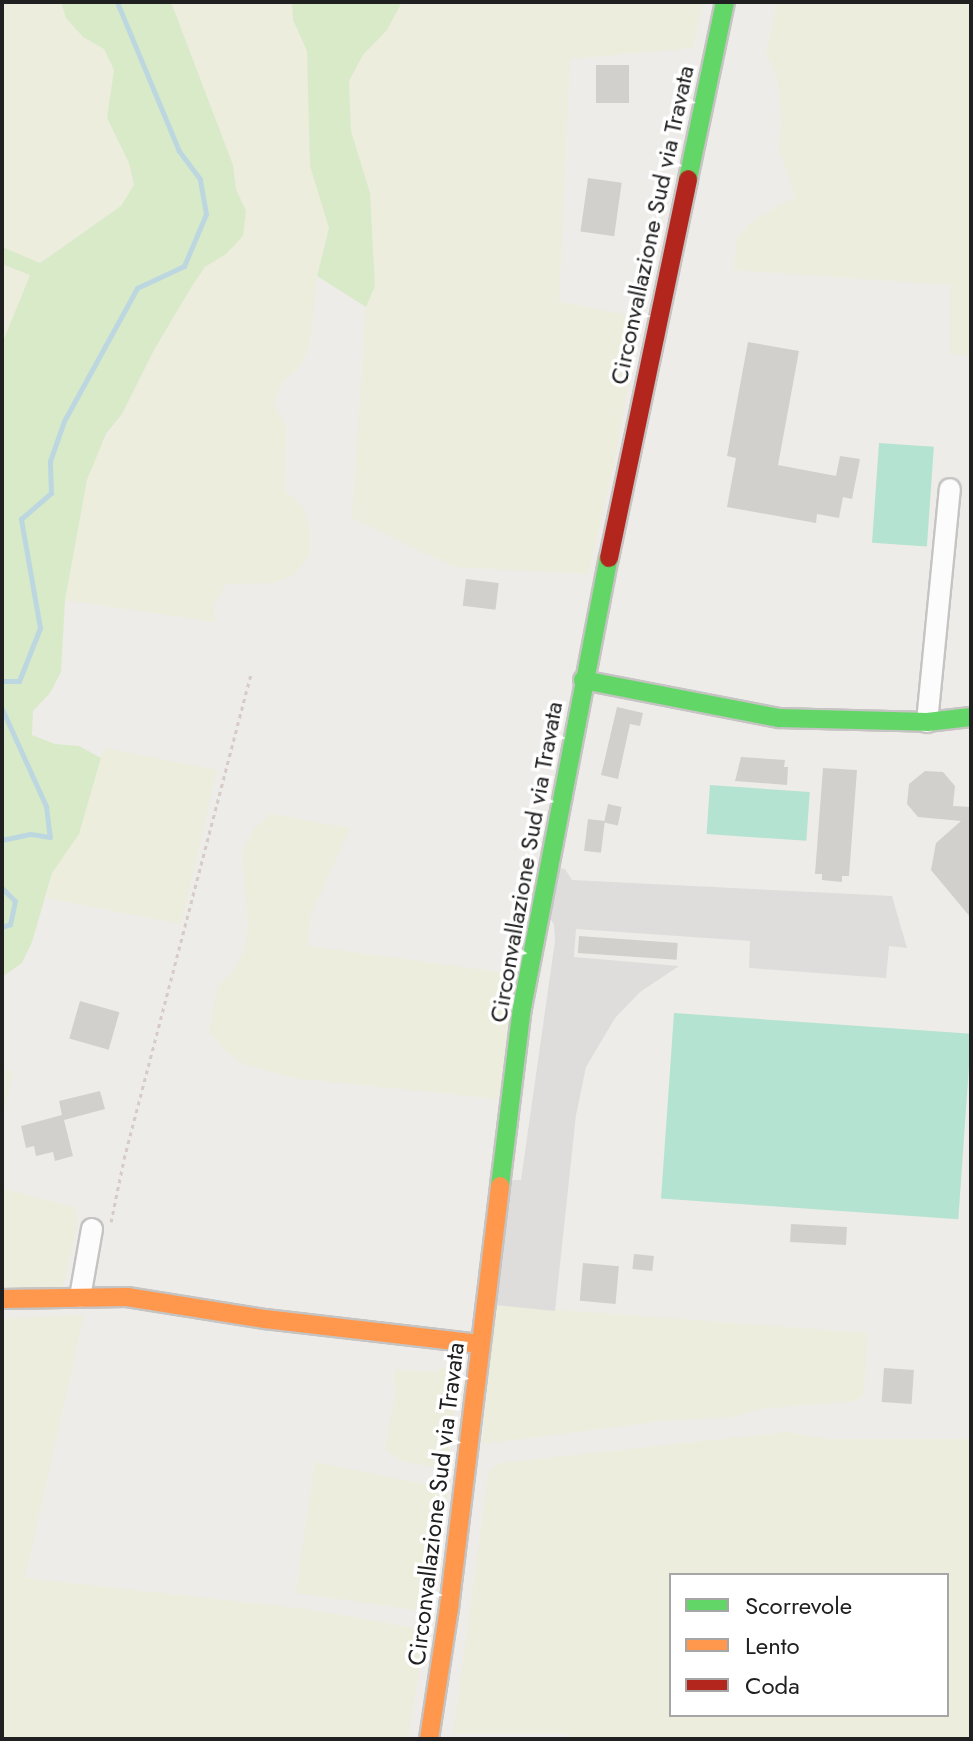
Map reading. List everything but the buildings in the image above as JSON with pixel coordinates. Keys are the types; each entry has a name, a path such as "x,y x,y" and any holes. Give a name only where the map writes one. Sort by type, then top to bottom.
{"street":[{"name":"Circonvallazione Sud via Travata","path":"429,1739 449,1608 522,1008 583,680 725,2"},
{"path":"927,722 950,489"},
{"path":"583,680 779,718 927,722 971,717"},
{"path":"80,1297 100,1229"},
{"path":"2,1299 127,1297 265,1319 480,1344"}],"path":[{"path":"100,1229 127,1145 251,674"}],"green space":[{"path":"2,2 61,2 66,18 83,37 104,49 114,70 107,119 129,163 134,186 121,206 39,263 2,247"},
{"path":"61,2 171,2 233,165 236,189 246,211 243,236 226,254 205,267 192,286 154,350 122,414 106,434 87,480 65,600 61,672 50,693 33,711 32,735 55,744 79,746 101,758 79,834 52,873 32,942 22,963 2,977 2,344 30,275 2,264 2,247 40,263 121,206 134,185 129,163 107,118 114,70 104,49 83,37 66,18"},
{"path":"171,2 292,2 293,21 307,51 322,203 329,228 317,276 310,344 301,366 283,382 274,404 286,426 285,491 303,507 310,530 310,555 295,574 274,583 226,584 214,605 215,622 65,600 87,480 95,456 122,414 154,350 192,286 205,267 226,254 246,211 236,189 233,165"},
{"path":"292,2 402,2 387,30 363,55 349,81 351,131 370,193 375,286 366,307 317,276 329,228 310,166 307,51 293,20"},
{"path":"402,2 703,2 693,48 570,59 559,302 641,317 613,469 588,574 455,567 352,518 366,307 375,285 370,193 351,131 349,81 363,56 387,30"},
{"path":"777,2 971,2 971,356 950,354 950,285 734,270 737,238 753,220 796,197 778,147 782,123 780,99 776,75 766,53"},
{"path":"2,264 30,275 2,344"},
{"path":"879,443 934,447 927,547 872,543"},
{"path":"104,748 217,770 181,924 46,898 52,873 79,834"},
{"path":"710,785 810,792 806,841 707,834"},
{"path":"270,814 350,828 311,915 307,946 516,974 498,1099 293,1078 244,1064 224,1050 209,1032 217,987 234,970 245,949 248,925 242,853 252,831"},
{"path":"674,1013 971,1034 958,1219 661,1199"},
{"path":"2,1069 14,1072 2,1117"},
{"path":"2,1188 76,1208 78,1223 62,1290 2,1290"},
{"path":"495,1305 867,1333 864,1395 856,1401 760,1409 734,1417 663,1421 482,1444"},
{"path":"84,1315 25,1578 306,1609 426,1630 408,1739 2,1739 2,1319"},
{"path":"461,1360 446,1469 402,1461 385,1450 395,1394 394,1369 433,1372"},
{"path":"787,1432 827,1439 971,1439 971,1739 570,1739 570,1734 453,1734 489,1470 500,1463"},
{"path":"315,1462 448,1489 434,1609 430,1612 296,1593"}],"shaded area":[{"path":"557,868 565,869 572,880 892,896 907,948 889,946 886,978 749,968 750,941 576,929 574,957 679,966 640,992 615,1018 586,1067 576,1115 555,1311 495,1305 508,1180 521,1180 555,941 554,925 548,914"}],"waterway":[{"path":"2,681 19,681 40,628 21,519 51,493 50,461 64,421 137,288 184,266 206,214 200,179 179,151 117,2"},
{"path":"2,709 46,806 50,837 30,834 2,840"},
{"path":"2,888 15,901 10,924 2,927"}],"traffic: fast":[{"path":"688,179 725,2"},
{"path":"500,1186 522,1008 609,558"},
{"path":"583,680 779,718 927,722 971,717"}],"traffic: slow":[{"path":"429,1739 449,1608 500,1186"},
{"path":"2,1299 127,1297 265,1319 480,1344"}],"traffic: jam":[{"path":"609,558 688,179"}]}
